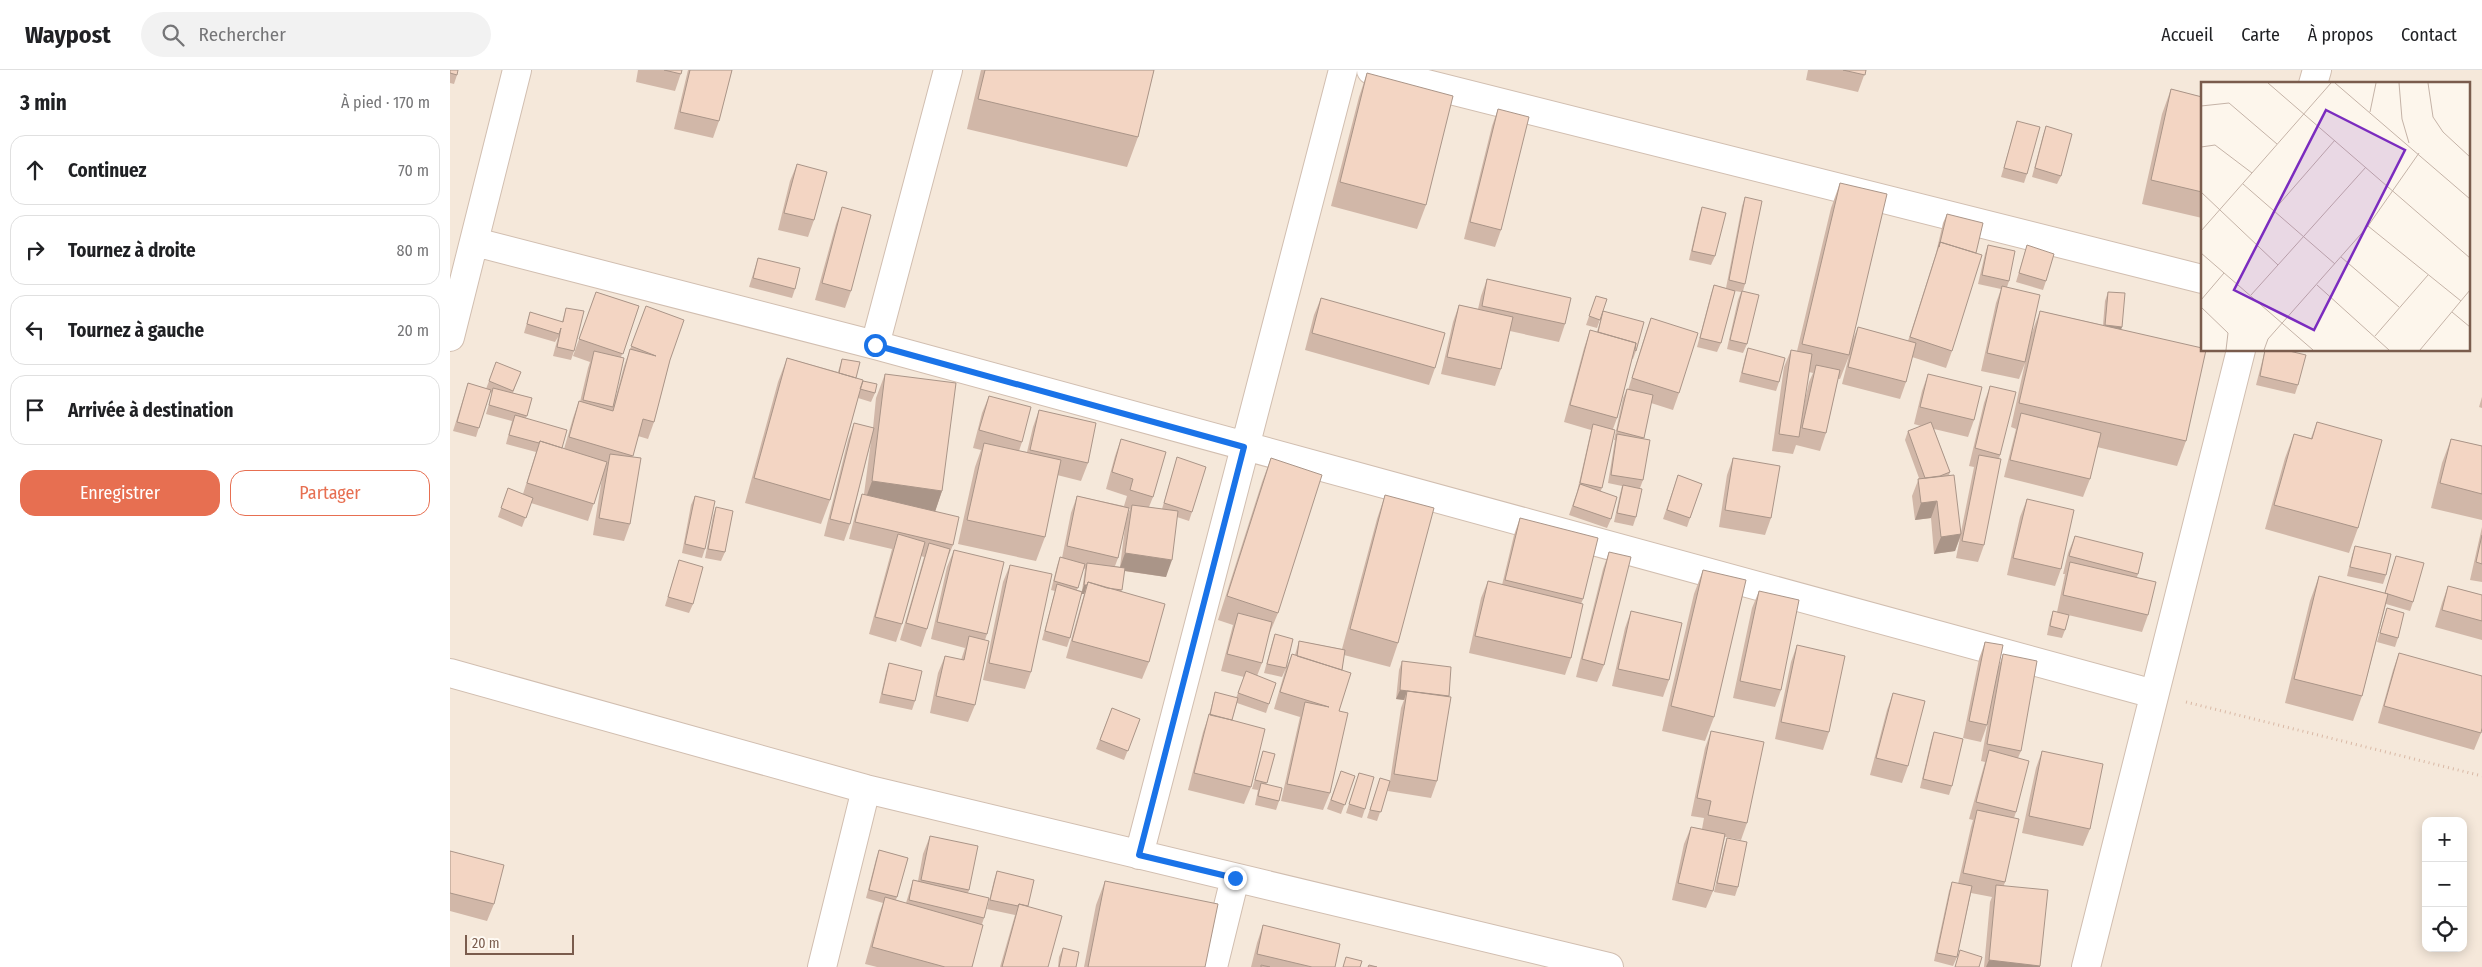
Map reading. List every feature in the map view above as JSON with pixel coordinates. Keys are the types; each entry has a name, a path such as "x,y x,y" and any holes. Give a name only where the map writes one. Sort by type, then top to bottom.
{"street":[{"path":"450,337 517,70"},
{"path":"875,345 948,70"},
{"path":"1139,855 1343,70"},
{"path":"1371,70 2201,279"},
{"path":"475,242 875,345 2154,694"},
{"path":"2086,967 2241,351"},
{"path":"450,673 866,789 1610,967"},
{"path":"822,967 866,789"},
{"path":"1213,967 1235,878"}],"path":[{"path":"2154,694 2482,776"}],"shaded area":[{"path":"450,70 2482,70 2482,967 450,967"}],"building":[{"path":"450,70 458,70 457,75 450,73"},
{"path":"664,70 682,70 681,74"},
{"path":"690,70 732,70 719,121 680,112"},
{"path":"985,70 1154,70 1138,137 978,99"},
{"path":"1843,70 1866,70 1865,75"},
{"path":"1367,73 1453,96 1426,205 1340,182"},
{"path":"2171,89 2201,97 2201,192 2151,180"},
{"path":"1498,109 1529,117 1501,230 1470,222"},
{"path":"2017,121 2040,127 2027,174 2004,168"},
{"path":"2046,126 2072,134 2061,176 2035,168"},
{"path":"797,164 827,172 814,220 784,213"},
{"path":"1840,183 1887,194 1849,355 1802,344"},
{"path":"1745,197 1762,201 1745,284 1729,280"},
{"path":"842,207 871,215 851,291 822,283"},
{"path":"1702,207 1726,213 1715,256 1692,251"},
{"path":"1947,214 1983,223 1976,253 1940,242"},
{"path":"1940,242 1982,255 1952,351 1910,337"},
{"path":"1988,245 2015,251 2009,281 1982,275"},
{"path":"2027,245 2054,254 2046,281 2019,273"},
{"path":"758,258 800,268 795,289 753,278"},
{"path":"1487,279 1571,298 1565,324 1482,306"},
{"path":"1714,285 1735,291 1721,343 1700,338"},
{"path":"2002,286 2040,295 2025,362 1987,353"},
{"path":"1742,291 1759,295 1747,344 1730,340"},
{"path":"596,292 639,306 623,354 579,339"},
{"path":"2108,292 2125,293 2122,327 2105,325"},
{"path":"1596,296 1607,299 1600,320 1589,316"},
{"path":"1321,298 1445,333 1435,368 1312,333"},
{"path":"1459,305 1513,317 1501,369 1447,357"},
{"path":"646,306 684,320 670,360 654,422 643,419 633,456 569,437 579,401 613,411 630,349 656,356 631,346"},
{"path":"566,308 584,311 574,351 557,347 561,328 559,334 527,324 530,312 563,322"},
{"path":"1603,311 1644,322 1636,351 1636,343 1598,332"},
{"path":"2040,311 2201,348 2201,351 2206,351 2186,441 2019,403"},
{"path":"1651,318 1698,333 1679,393 1632,378"},
{"path":"1858,327 1916,343 1906,382 1848,367"},
{"path":"1590,330 1636,343 1617,418 1570,405"},
{"path":"1748,348 1785,358 1779,382 1742,373"},
{"path":"1791,350 1812,354 1799,437 1779,434"},
{"path":"594,351 624,358 613,407 583,400"},
{"path":"2265,351 2289,351 2306,355 2298,385 2260,376"},
{"path":"787,358 863,380 830,500 754,478"},
{"path":"842,359 860,362 856,378 839,373"},
{"path":"496,362 521,372 513,391 489,381"},
{"path":"1816,365 1840,370 1826,433 1802,428"},
{"path":"885,374 956,383 942,491 872,481"},
{"path":"1928,374 1982,387 1974,420 1920,407"},
{"path":"863,381 877,384 875,393 860,389"},
{"path":"468,383 491,390 479,428 457,422"},
{"path":"1990,386 2016,392 2000,455 1975,448"},
{"path":"493,388 532,398 527,416 489,405"},
{"path":"1627,389 1653,395 1644,438 1617,431"},
{"path":"989,396 1031,407 1022,442 979,430"},
{"path":"1039,410 1096,423 1088,463 1030,450"},
{"path":"2021,413 2101,433 2090,479 2010,460"},
{"path":"515,415 567,430 562,448 540,441 539,443 509,435"},
{"path":"1931,422 1950,472 1940,476 1925,478 1908,431"},
{"path":"2317,422 2382,440 2358,528 2274,505 2294,434 2312,439"},
{"path":"854,423 874,428 850,524 830,519"},
{"path":"1593,424 1615,430 1602,488 1580,483"},
{"path":"1617,434 1650,440 1643,480 1611,475"},
{"path":"1121,439 1166,452 1153,497 1130,490 1133,479 1112,472"},
{"path":"2451,439 2482,446 2482,494 2440,483"},
{"path":"540,441 607,462 594,504 527,483"},
{"path":"984,443 1061,460 1045,537 967,520"},
{"path":"610,454 641,458 630,524 599,518"},
{"path":"1979,455 2001,459 1984,545 1962,541"},
{"path":"1177,457 1206,467 1192,512 1164,503"},
{"path":"1271,458 1322,475 1278,613 1227,596"},
{"path":"1733,458 1780,466 1771,518 1725,510"},
{"path":"1678,475 1702,484 1690,518 1667,510"},
{"path":"1954,475 1961,534 1941,537 1937,501 1921,503 1918,479"},
{"path":"1580,484 1617,497 1611,519 1573,506"},
{"path":"1623,485 1642,489 1636,517 1617,513"},
{"path":"508,488 533,498 526,518 501,508"},
{"path":"862,494 959,517 953,545 855,522"},
{"path":"1385,495 1434,508 1398,643 1350,629"},
{"path":"695,496 715,501 705,549 685,544"},
{"path":"1077,496 1129,508 1118,558 1067,546"},
{"path":"2027,499 2074,510 2061,569 2013,558"},
{"path":"1132,505 1178,511 1172,560 1125,553"},
{"path":"716,507 733,511 725,552 708,549"},
{"path":"1520,518 1598,538 1583,599 1505,580"},
{"path":"898,534 925,542 902,624 875,617"},
{"path":"2482,535 2482,564 2476,562"},
{"path":"2075,536 2143,553 2138,574 2069,556"},
{"path":"929,543 950,549 927,629 906,623"},
{"path":"2355,546 2391,554 2386,575 2350,567"},
{"path":"954,550 1004,562 987,634 937,622"},
{"path":"1609,552 1631,557 1604,665 1582,659"},
{"path":"2396,556 2424,563 2413,602 2385,593"},
{"path":"1060,557 1085,564 1078,588 1054,581"},
{"path":"679,560 703,567 693,604 668,597"},
{"path":"2070,562 2156,582 2148,615 2063,595"},
{"path":"1087,563 1125,568 1122,590 1088,582 1087,585 1084,585"},
{"path":"1010,565 1052,574 1031,672 989,663"},
{"path":"1703,570 1746,580 1714,717 1671,706"},
{"path":"2319,576 2388,594 2362,696 2294,679"},
{"path":"1488,581 1583,604 1571,658 1475,636"},
{"path":"1088,582 1165,604 1149,662 1072,641"},
{"path":"1057,584 1082,592 1070,638 1045,631"},
{"path":"2448,586 2482,595 2482,621 2442,610"},
{"path":"1759,591 1799,600 1781,690 1740,681"},
{"path":"2387,608 2404,613 2398,638 2380,633"},
{"path":"1631,611 1682,623 1669,680 1618,669"},
{"path":"2053,611 2069,615 2065,630 2050,626"},
{"path":"1238,613 1272,622 1262,663 1227,654"},
{"path":"1275,634 1293,639 1286,668 1267,664"},
{"path":"969,636 989,641 975,705 936,696 945,656 964,660"},
{"path":"1299,641 1345,650 1342,670 1297,656"},
{"path":"1985,642 2003,645 1987,725 1969,721"},
{"path":"1797,645 1845,656 1829,732 1781,722"},
{"path":"2399,653 2482,676 2481,733 2384,706"},
{"path":"1292,654 1351,673 1339,711 1348,713 1330,793 1287,784 1305,702 1329,707 1280,692"},
{"path":"2003,654 2037,661 2021,751 1987,744"},
{"path":"1402,661 1451,667 1449,696 1400,690"},
{"path":"889,663 922,671 915,701 882,694"},
{"path":"1246,671 1276,683 1269,704 1238,693"},
{"path":"1407,691 1451,697 1437,781 1394,774"},
{"path":"1215,692 1238,698 1232,720 1210,715"},
{"path":"1893,693 1925,701 1908,766 1876,758"},
{"path":"1112,708 1140,719 1128,751 1100,740"},
{"path":"1209,714 1265,729 1251,787 1194,773"},
{"path":"1711,731 1764,742 1747,823 1708,815 1711,801 1697,798"},
{"path":"1934,732 1963,739 1952,786 1923,779"},
{"path":"1989,750 2029,761 2016,812 1976,802"},
{"path":"1263,751 1275,754 1267,783 1255,780"},
{"path":"2042,751 2103,764 2090,829 2029,816"},
{"path":"1341,771 1355,776 1345,805 1331,800"},
{"path":"1359,773 1374,777 1365,809 1349,804"},
{"path":"1380,778 1390,781 1381,812 1370,810"},
{"path":"1261,783 1282,788 1279,801 1258,796"},
{"path":"1977,810 2019,819 2005,882 1963,873"},
{"path":"1691,827 1725,834 1713,891 1678,883"},
{"path":"930,836 978,846 969,890 921,880"},
{"path":"1727,838 1747,842 1738,887 1717,883"},
{"path":"879,850 908,858 897,897 869,890"},
{"path":"450,851 504,865 494,904 450,893"},
{"path":"997,871 1034,880 1028,906 1019,904 1018,906 990,900"},
{"path":"913,880 989,898 984,918 909,900"},
{"path":"1105,881 1218,904 1205,967 1088,967"},
{"path":"1952,882 1972,886 1957,957 1937,953"},
{"path":"1996,885 2048,890 2040,966 1989,960"},
{"path":"885,897 983,925 972,967 945,967 872,947"},
{"path":"1019,904 1062,916 1048,967 1002,967"},
{"path":"1263,925 1340,944 1335,967 1312,967 1257,954"},
{"path":"1063,948 1079,952 1076,967 1059,967"},
{"path":"1960,950 1982,957 1979,967 1955,967"},
{"path":"1346,957 1362,961 1360,967 1343,967"}],"route":[{"path":"875,345 1244,447 1139,855 1235,878"}]}
